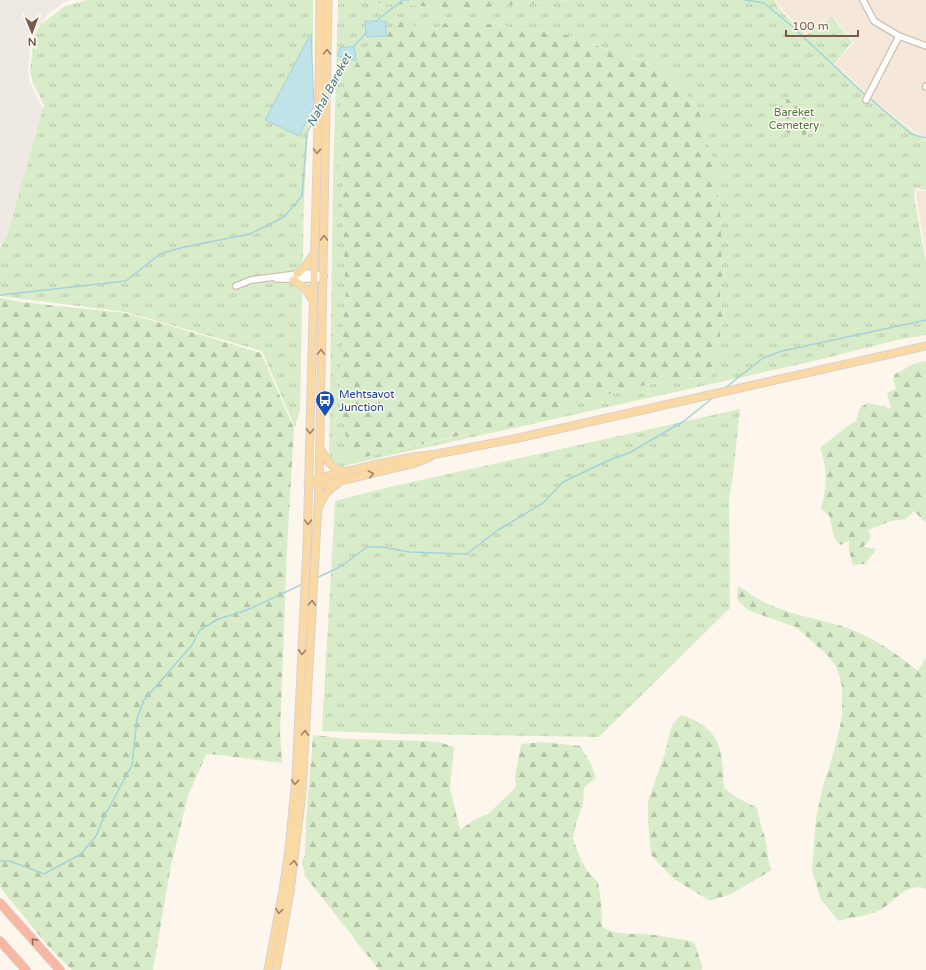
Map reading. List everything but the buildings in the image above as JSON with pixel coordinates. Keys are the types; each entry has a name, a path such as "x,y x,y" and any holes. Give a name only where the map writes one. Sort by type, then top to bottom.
{"highway":[{"path":"0,903 60,970"},
{"path":"0,941 26,970"}],"main road":[{"path":"268,970 283,890 294,802 307,546 320,0"},
{"path":"276,970 290,892 302,793 319,486 328,0"},
{"path":"313,301 305,288 295,277 305,267 314,253"},
{"path":"308,484 319,486 347,475 413,457 437,454 529,435 926,346"},
{"path":"320,446 329,463 336,470 347,475"},
{"path":"308,484 319,478 347,475"},
{"path":"317,510 322,498 330,488 347,475"}],"street":[{"path":"863,0 874,21 898,36 926,46"},
{"path":"866,100 898,36"},
{"path":"236,286 246,281 257,279 324,277"}],"shaded area":[{"path":"0,0 71,0 64,2 47,15 31,36 28,73 30,82 46,116 9,243 0,245"},
{"path":"776,0 926,0 926,139 877,103 835,64 854,42 832,15 806,34 782,10"},
{"path":"917,190 926,191 926,254 916,197"}],"green space":[{"path":"87,0 313,0 313,48 304,197 300,410 295,427 262,351 126,312 0,296 0,248 7,236 44,105 33,83 30,72 34,35 41,24 65,6"},
{"path":"338,0 462,9 570,0 774,0 781,11 806,35 832,16 852,42 834,64 878,104 926,141 926,190 916,188 914,197 926,262 926,335 897,340 814,361 338,467 329,459 333,182","holes":["399,21 432,31 448,21 476,22 578,37 594,45 658,66 676,79 698,110 704,123 706,142 712,154 716,176 719,203 722,277 720,293 723,320 712,376 674,380 635,387 562,406 544,418 350,460 342,339 344,330 343,317 346,309 342,183 339,174 338,122 345,83"]},
{"path":"353,0 570,0 462,9"},
{"path":"399,21 432,31 449,21 476,22 578,37 594,45 658,66 676,79 698,110 704,123 706,142 712,154 716,176 721,223 722,277 720,293 723,320 712,376 674,380 635,387 562,406 544,418 535,421 448,438 350,460 339,396 342,339 344,330 343,317 346,309 342,183 339,175 338,122 345,83 366,47"},
{"name":"Bareket Cemetery","path":"782,97 817,112 806,140 770,126"},
{"path":"0,298 21,302 125,313 261,353 294,428 287,549 280,732 282,763 211,754 206,755 188,796 171,865 153,970 72,970 48,946 0,887"},
{"path":"926,361 926,523 914,511 906,519 891,521 868,530 871,536 863,547 876,549 865,564 853,565 849,551 849,541 840,545 834,537 829,515 821,509 826,478 823,456 820,448 856,421 860,408 867,403 891,408 887,393 896,389 893,379 895,374 916,363"},
{"path":"740,409 729,500 730,608 599,737 405,734 322,731 335,501 394,486"},
{"path":"738,586 759,599 781,609 841,626 862,634 891,651 918,671 926,657 926,889 919,887 912,888 900,894 884,908 878,911 839,921 821,900 812,870 816,818 824,782 832,759 840,727 842,714 842,687 840,678 836,666 827,655 796,627 747,609 737,599"},
{"path":"681,715 695,720 705,727 717,742 722,762 724,788 736,797 757,808 766,842 769,863 772,870 731,894 710,901 674,879 651,855 648,801 664,756 672,725"},
{"path":"313,735 348,739 439,742 454,747 450,788 460,830 474,820 488,814 514,789 516,785 515,776 521,744 542,742 580,746 590,762 596,778 584,787 583,804 576,823 573,839 587,871 598,882 602,926 617,933 647,934 690,941 695,944 702,970 379,970 305,876 302,861 305,855 306,819"}],"water":[{"path":"365,21 386,21 386,36 366,37"},
{"path":"311,33 314,106 299,136 265,120"},
{"path":"354,46 356,61 338,56 340,48"}],"waterway":[{"name":"Nahal Bareket","path":"376,21 403,0 409,0"},
{"name":"Nahal Bareket","path":"745,0 764,3 794,28 864,94"},
{"name":"Nahal Bareket","path":"353,47 367,32"},
{"name":"Nahal Bareket","path":"329,88 344,57"},
{"name":"Nahal Bareket","path":"871,99 911,134 926,138"},
{"name":"Nahal Bareket","path":"0,295 126,281 160,254 184,247 250,234 284,217 302,196 307,133 315,116"},
{"path":"725,388 763,358 782,351 926,320"},
{"path":"316,578 340,567 367,547 382,547 409,552 467,554 498,530 543,503 563,482 607,461 629,453 684,421 714,397"},
{"path":"0,861 10,861 44,874 81,854 96,836 104,817 132,765 137,719 144,700 192,645 200,630 218,619 247,610 303,584"}],"place":[{"name":"Mehtsavot Junction","path":"325,417"}]}
